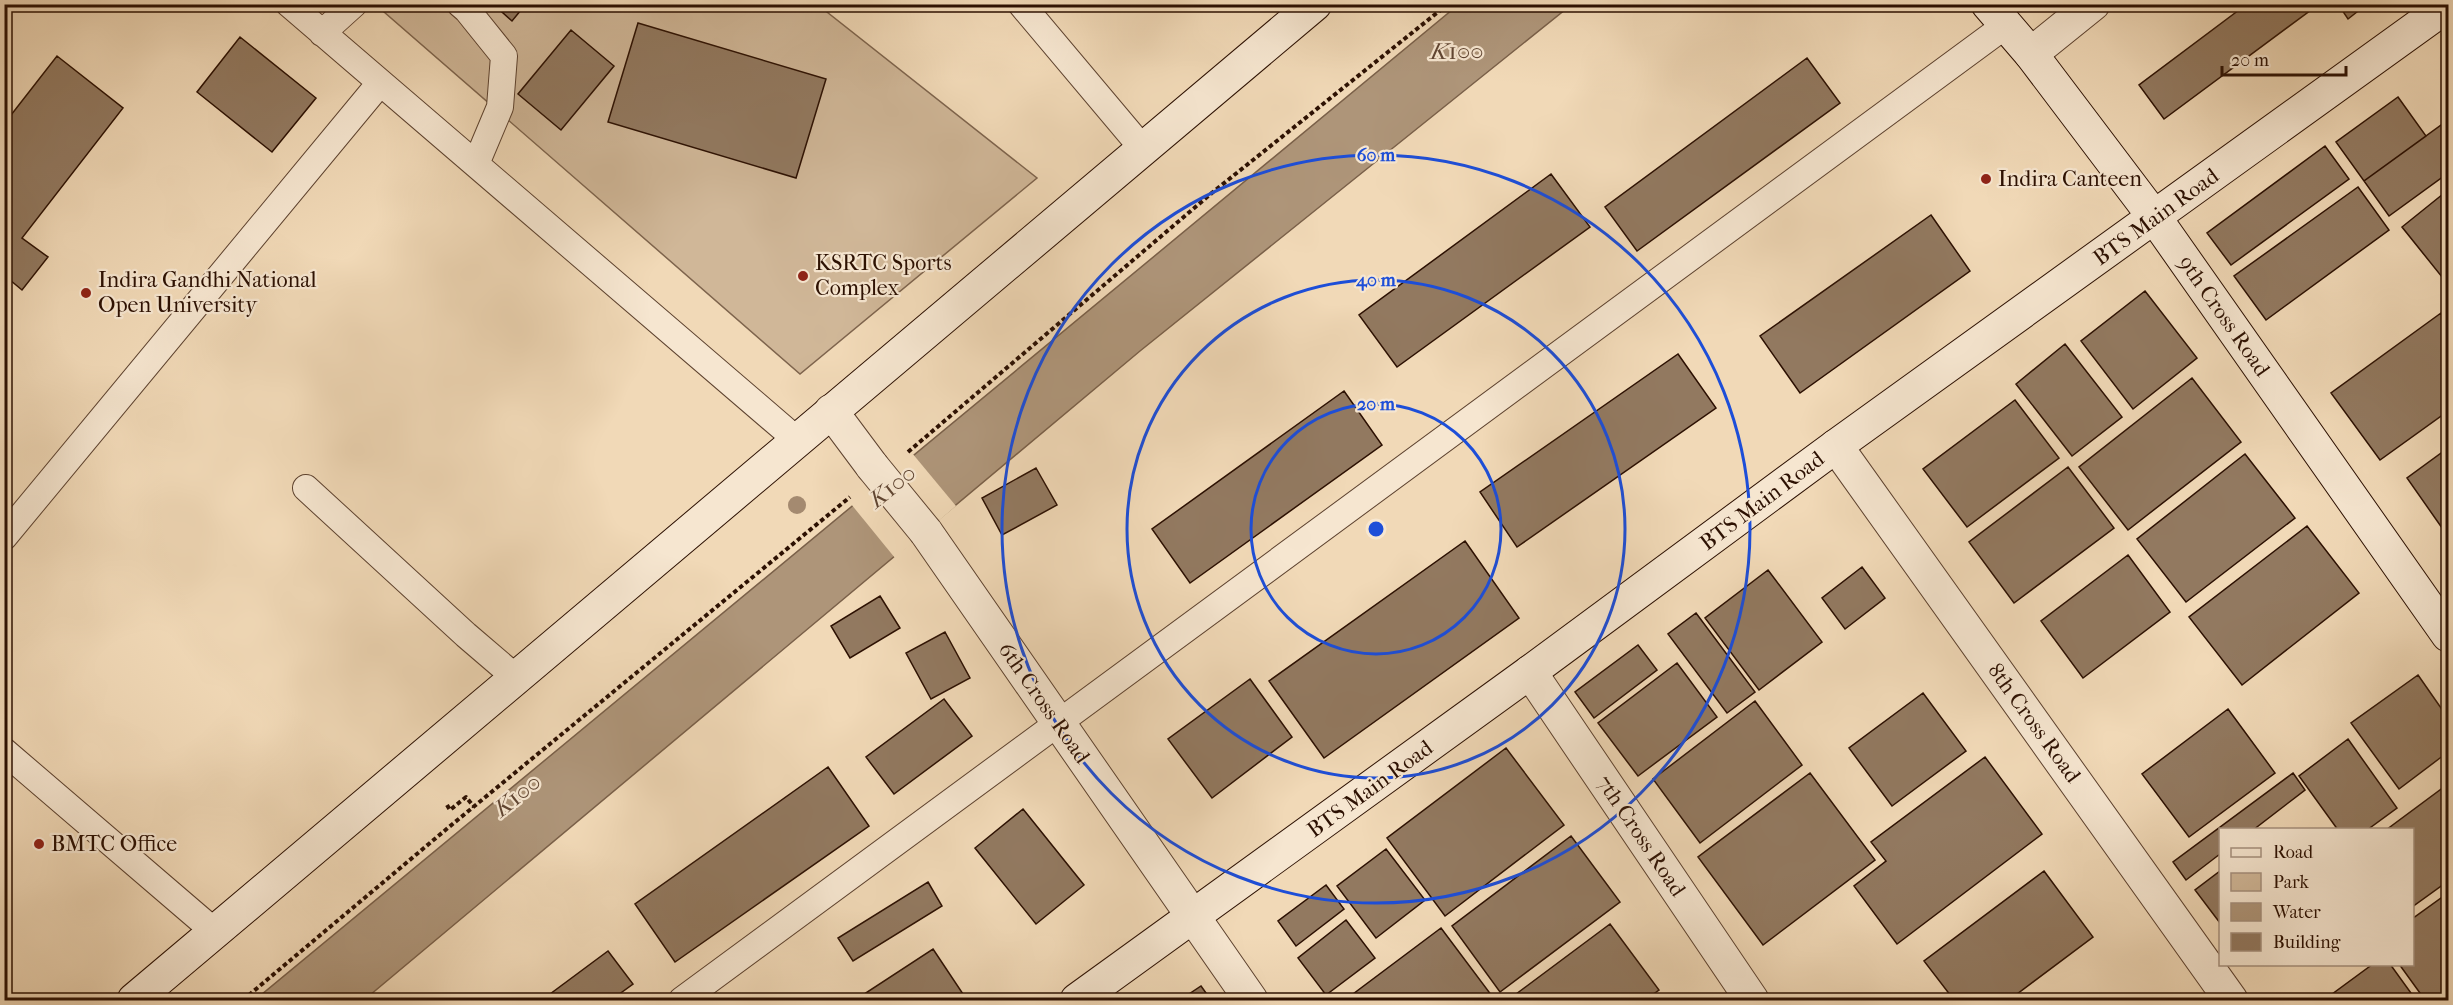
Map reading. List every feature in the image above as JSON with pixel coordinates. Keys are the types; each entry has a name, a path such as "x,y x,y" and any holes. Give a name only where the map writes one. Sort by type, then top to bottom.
{"street":[{"path":"134,1000 1315,4"},
{"path":"2031,54 2093,4"},
{"name":"BTS Main Road","path":"1077,1000 1530,672 1836,446 2448,7"},
{"name":"9th Cross Road","path":"1997,15 2031,54 2156,218 2448,635"},
{"name":"6th Cross Road","path":"831,411 926,532 1251,1000"},
{"name":"8th Cross Road","path":"1836,446 2231,1000"},
{"name":"7th Cross Road","path":"1530,672 1752,1000"}],"lane":[{"path":"289,4 797,440"},
{"path":"322,33 354,4"},
{"path":"460,4 504,56 501,107 476,164"},
{"path":"1021,4 1143,149"},
{"path":"682,1000 1058,723 1997,15"},
{"path":"4,537 380,83"},
{"path":"306,488 515,677"},
{"path":"4,751 215,932"}],"path":[{"path":"914,447 1214,192 1448,4"},
{"path":"243,1000 843,502"},
{"path":"447,805 450,810 466,797 474,807"}],"green space":[{"name":"KSRTC Sports Complex","path":"376,5 818,5 1037,178 800,374"}],"water":[{"name":"K100","path":"1458,5 1571,5 1140,351 364,1000 255,1000"}],"pier":[{"path":"912,453 956,506 895,558 851,504"}],"building":[{"path":"493,4 526,4 512,21"},
{"path":"2247,4 2307,4 2311,10 2164,119 2139,85"},
{"path":"2338,4 2367,4 2348,19"},
{"path":"638,23 826,79 796,178 608,122"},
{"path":"571,30 614,66 561,130 518,94"},
{"path":"240,37 316,98 272,152 197,92"},
{"path":"57,56 123,108 22,238 48,257 22,290 4,275 4,124"},
{"path":"1807,58 1840,103 1637,251 1605,207"},
{"path":"2398,97 2426,136 2364,181 2336,142"},
{"path":"2448,120 2448,173 2389,216 2364,181"},
{"path":"2325,146 2349,179 2231,265 2207,233"},
{"path":"1551,174 1590,227 1397,367 1359,315"},
{"path":"2358,187 2389,230 2266,320 2234,276"},
{"path":"2448,190 2448,280 2446,282 2402,227"},
{"path":"1931,215 1970,271 1800,393 1760,336"},
{"path":"2145,291 2197,358 2133,409 2081,341"},
{"path":"2441,313 2448,324 2448,411 2380,460 2331,393"},
{"path":"2065,344 2122,417 2072,456 2016,384"},
{"path":"1678,354 1716,408 1517,547 1480,492"},
{"path":"2192,378 2241,442 2128,530 2079,467"},
{"path":"1344,391 1382,445 1190,583 1152,529"},
{"path":"2015,400 2059,458 1967,527 1923,469"},
{"path":"2448,448 2448,534 2447,535 2407,478"},
{"path":"2245,454 2295,518 2186,602 2137,539"},
{"path":"2068,467 2114,528 2014,603 1969,542"},
{"path":"1036,468 1057,505 1002,535 982,498"},
{"path":"2307,526 2359,593 2242,685 2189,617"},
{"path":"1465,541 1519,618 1324,758 1269,681"},
{"path":"2128,555 2170,612 2083,678 2041,621"},
{"path":"1862,567 1885,598 1845,629 1822,598"},
{"path":"1768,570 1822,642 1759,690 1705,618"},
{"path":"880,596 900,628 850,658 831,626"},
{"path":"1696,613 1755,692 1727,713 1668,634"},
{"path":"945,632 970,678 931,699 906,653"},
{"path":"1638,645 1657,670 1594,718 1575,692"},
{"path":"1677,663 1717,717 1638,776 1598,723"},
{"path":"2418,675 2448,718 2448,752 2399,789 2351,723"},
{"path":"1250,679 1292,737 1212,798 1168,739"},
{"path":"1923,693 1966,751 1892,806 1849,748"},
{"path":"944,699 972,736 894,794 866,757"},
{"path":"1755,701 1802,765 1700,843 1653,779"},
{"path":"2228,709 2275,773 2189,837 2142,774"},
{"path":"2348,739 2397,808 2370,828 2337,828 2299,776"},
{"path":"1506,748 1564,825 1445,916 1387,838"},
{"path":"1985,757 2042,834 1897,944 1854,886 1886,861 1871,842"},
{"path":"828,767 869,826 675,962 635,904"},
{"path":"1810,773 1875,860 1763,945 1698,857"},
{"path":"2293,773 2305,790 2256,828 2219,828 2219,855 2186,880 2173,862"},
{"path":"2448,784 2448,881 2414,906 2414,828 2389,828"},
{"path":"1023,809 1084,885 1036,924 975,848"},
{"path":"1571,836 1620,902 1500,992 1452,926"},
{"path":"1386,849 1425,900 1376,938 1337,886"},
{"path":"2044,871 2093,937 2009,1000 1954,1000 1924,961"},
{"path":"2219,872 2219,922 2195,890"},
{"path":"928,882 942,906 853,961 838,938"},
{"path":"1326,885 1344,909 1296,946 1278,921"},
{"path":"2448,893 2448,1000 2425,1000 2400,966 2414,966 2414,918"},
{"path":"1346,920 1375,958 1326,995 1298,958"},
{"path":"1610,924 1659,990 1645,1000 1508,1000"},
{"path":"1441,928 1492,996 1486,1000 1345,1000"},
{"path":"933,949 967,1000 855,1000"},
{"path":"608,951 633,984 611,1000 542,1000"},
{"path":"2370,966 2391,966 2416,1000 2324,1000"},
{"path":"1201,986 1211,1000 1180,1000"}],"place":[{"name":"Indira Canteen","path":"1986,179"},
{"name":"KSRTC Sports Complex","path":"803,276"},
{"name":"Indira Gandhi National Open University","path":"86,293"},
{"name":"BMTC Office","path":"39,844"}]}
